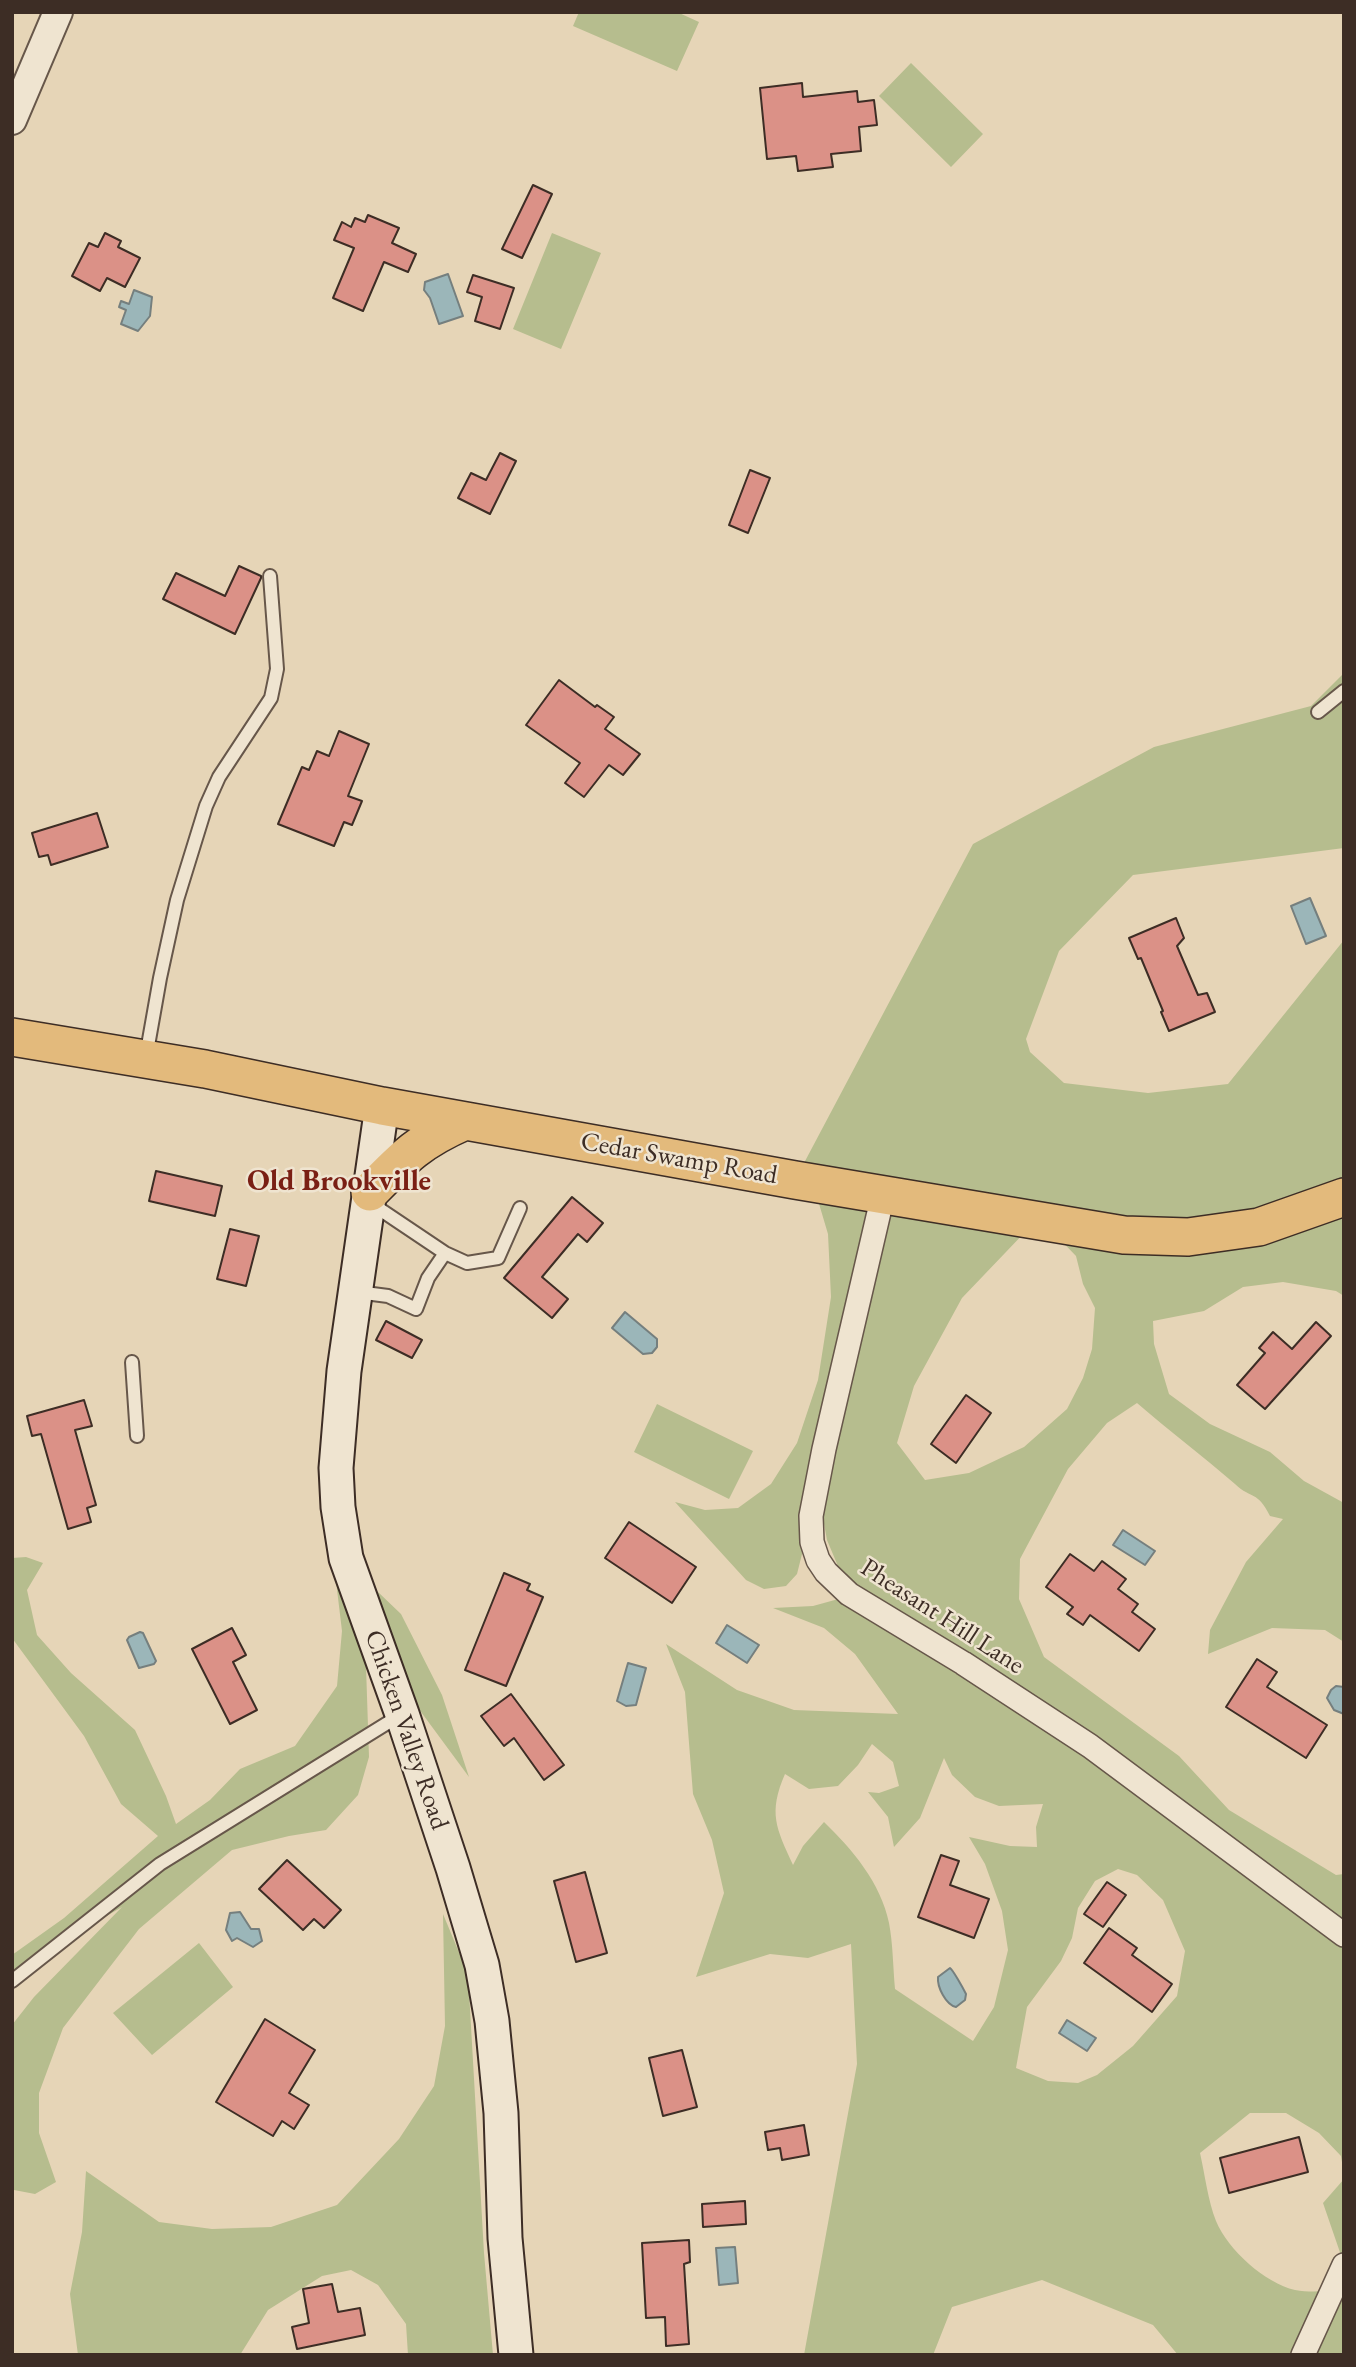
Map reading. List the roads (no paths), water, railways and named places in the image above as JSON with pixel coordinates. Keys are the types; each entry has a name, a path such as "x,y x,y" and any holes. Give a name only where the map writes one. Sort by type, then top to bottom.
{"main road":[{"name":"Cedar Swamp Road","path":"15,1041 145,1059 382,1106 1124,1236 1188,1237 1259,1227 1344,1198"},
{"name":"Chicken Valley Road","path":"382,1106 344,1371 337,1468 338,1507 346,1558 402,1714 478,1952 492,2021 501,2121 507,2269 516,2355"},
{"path":"369,1197 413,1149 465,1121"}],"street":[{"path":"12,120 58,12"},
{"name":"Pheasant Hill Lane","path":"883,1195 827,1435 811,1516 812,1542 818,1560 826,1572 849,1594 963,1662 1090,1746 1344,1935"},
{"path":"1303,2355 1344,2265"}],"lane":[{"path":"145,1059 177,901 206,806 219,777 271,698 277,669 270,576"},
{"path":"1318,712 1344,691"},
{"path":"369,1197 445,1253 467,1263 498,1258 520,1208"},
{"path":"355,1292 388,1296 416,1308 428,1278 445,1253"},
{"path":"132,1362 137,1436"},
{"path":"12,1981 160,1864 402,1714"}],"water":[{"path":"448,274 463,316 439,324 430,298 424,290 425,282"},
{"path":"134,290 152,297 150,316 138,331 121,324 126,310 119,307 121,301 129,304"},
{"path":"1310,898 1326,936 1306,944 1291,906"},
{"path":"625,1312 657,1339 657,1347 652,1353 643,1354 612,1328"},
{"path":"1123,1530 1155,1551 1145,1565 1113,1545"},
{"path":"727,1625 759,1645 747,1663 716,1643"},
{"path":"140,1632 143,1633 156,1661 139,1668 127,1640"},
{"path":"628,1663 646,1668 636,1705 626,1706 617,1701"},
{"path":"1336,1686 1344,1687 1344,1714 1334,1710 1327,1698"},
{"path":"240,1912 251,1929 259,1929 262,1941 253,1947 237,1938 232,1941 226,1930 230,1913"},
{"path":"950,1968 966,1994 965,2000 956,2007 946,1999 938,1981 938,1977"},
{"path":"1067,2020 1096,2038 1087,2051 1059,2033"},
{"path":"735,2247 738,2283 719,2285 716,2248"}],"district":[{"name":"Old Brookville","path":"339,1182"}]}
